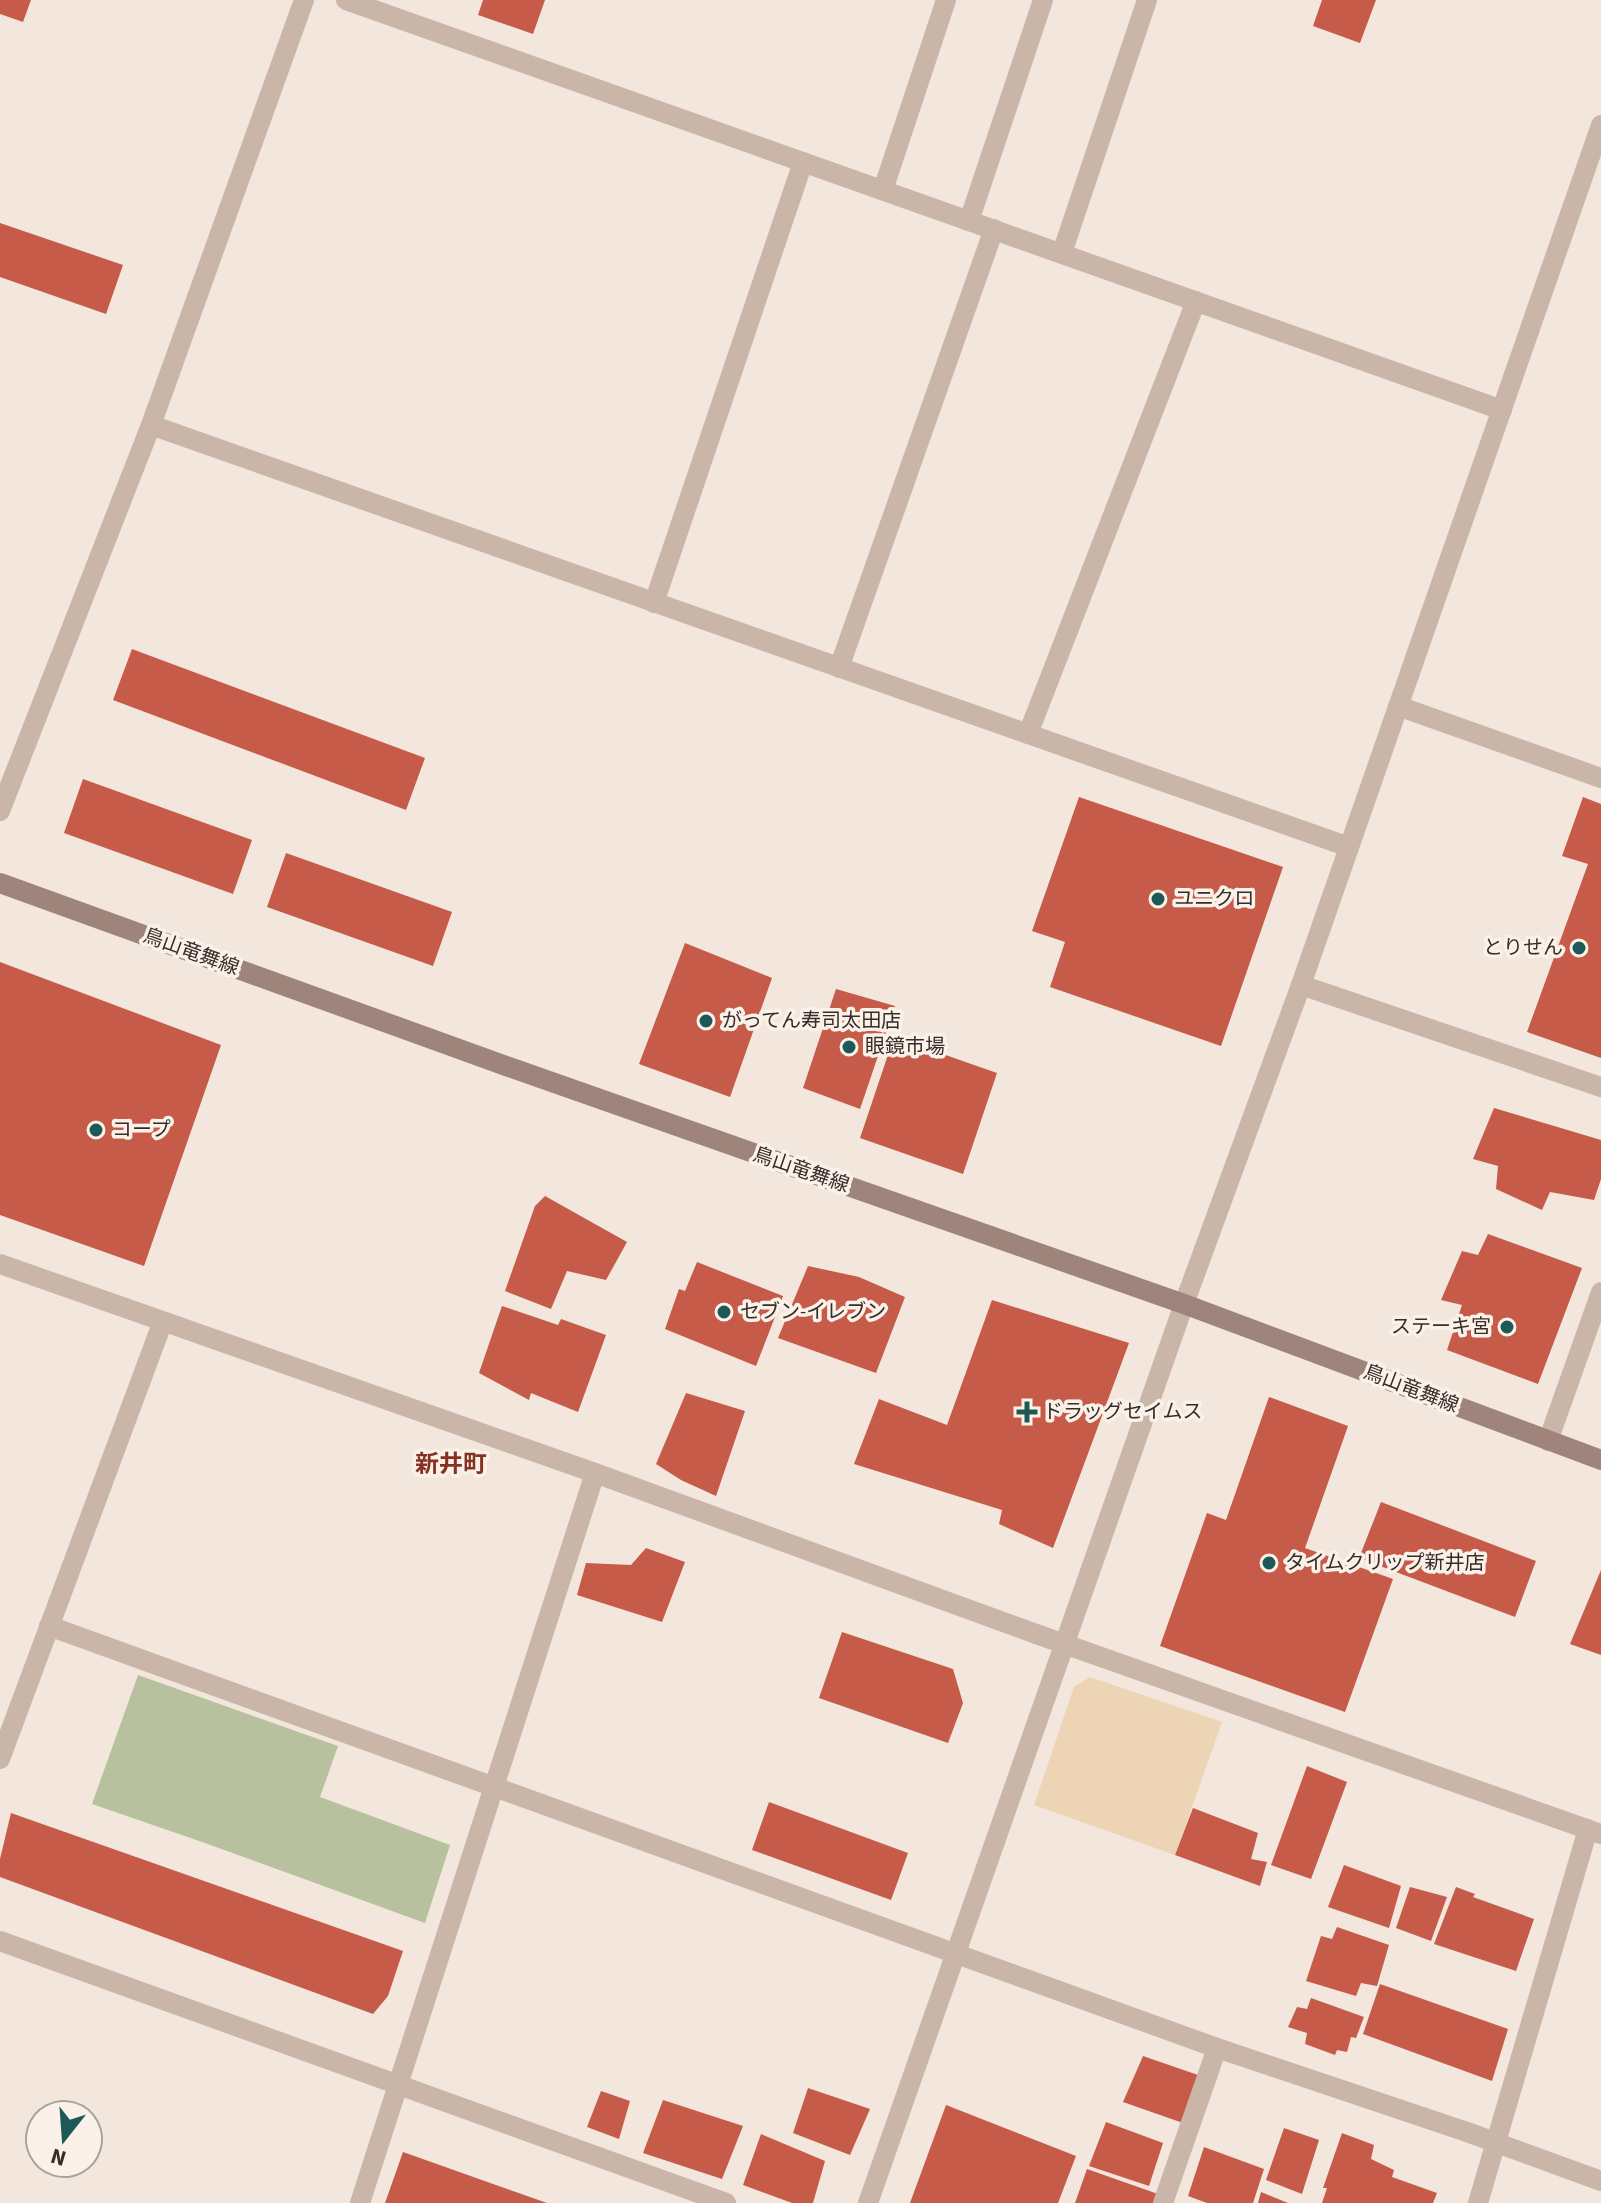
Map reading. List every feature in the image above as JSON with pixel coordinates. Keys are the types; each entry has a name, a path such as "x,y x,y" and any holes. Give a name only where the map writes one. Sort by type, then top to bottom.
{"main road":[{"name":"鳥山竜舞線","path":"0,883 509,1067 1184,1304 1601,1460"}],"street":[{"path":"0,811 151,425 304,0"},
{"path":"346,0 1502,410"},
{"path":"883,190 946,0"},
{"path":"969,221 1043,0"},
{"path":"1062,253 1147,0"},
{"path":"868,2203 1184,1304 1301,985 1601,125"},
{"path":"654,603 803,162"},
{"path":"839,668 994,229"},
{"path":"1028,734 1196,301"},
{"path":"151,425 1349,847"},
{"path":"1398,706 1601,778"},
{"path":"1301,985 1601,1087"},
{"path":"0,1264 595,1473 1594,1832 1478,2203"},
{"path":"1548,1441 1601,1292"},
{"path":"0,1759 163,1321"},
{"path":"360,2203 595,1473"},
{"path":"49,1626 1217,2048 1496,2142 1601,2181"},
{"path":"0,1941 726,2203"},
{"path":"1163,2203 1217,2048"}],"green space":[{"path":"138,1675 338,1746 320,1797 450,1845 425,1923 92,1804"}],"sand":[{"path":"1090,1677 1222,1722 1175,1855 1034,1805 1074,1687"}],"building":[{"path":"0,0 31,0 23,22 0,14"},
{"path":"483,0 545,0 533,34 478,15"},
{"path":"1322,0 1376,0 1360,43 1313,26"},
{"path":"0,223 123,265 106,314 0,277"},
{"path":"132,649 425,758 406,810 113,700"},
{"path":"83,779 252,840 233,894 64,833"},
{"name":"ユニクロ","path":"1079,797 1283,867 1221,1046 1050,987 1065,942 1032,931"},
{"name":"とりせん","path":"1583,797 1601,804 1601,1058 1527,1032 1588,864 1562,856"},
{"path":"286,853 452,912 433,966 267,907"},
{"name":"がってん寿司太田店","path":"685,943 772,978 730,1097 639,1064"},
{"name":"コープ","path":"0,962 221,1045 144,1266 0,1215"},
{"name":"眼鏡市場","path":"836,989 895,1006 860,1109 803,1088"},
{"path":"894,1037 997,1073 963,1174 860,1138"},
{"path":"1494,1108 1601,1140 1601,1179 1594,1200 1550,1192 1542,1210 1496,1189 1498,1166 1473,1159"},
{"path":"545,1196 627,1242 606,1280 567,1271 551,1309 505,1291 535,1206"},
{"name":"ステーキ宮","path":"1488,1234 1582,1268 1538,1384 1447,1350 1462,1305 1441,1300 1462,1251 1478,1255"},
{"name":"セブン-イレブン","path":"697,1262 783,1296 756,1366 665,1329 679,1289 685,1291"},
{"path":"808,1266 859,1277 905,1297 876,1373 778,1338"},
{"name":"ドラッグセイムス","path":"992,1300 1129,1343 1053,1548 999,1524 1002,1510 854,1464 879,1399 947,1425"},
{"path":"502,1306 558,1325 561,1319 606,1335 578,1412 531,1393 529,1400 479,1373"},
{"path":"686,1393 745,1411 716,1496 656,1464"},
{"name":"タイムクリップ新井店","path":"1269,1397 1348,1426 1305,1548 1393,1579 1345,1712 1160,1646 1207,1513 1226,1520"},
{"path":"1381,1502 1536,1561 1515,1617 1359,1558"},
{"path":"646,1548 685,1562 662,1622 577,1595 586,1563 631,1565"},
{"path":"1601,1570 1601,1655 1570,1644"},
{"path":"842,1632 953,1669 963,1703 948,1743 819,1698"},
{"path":"1307,1766 1347,1782 1311,1879 1271,1865"},
{"path":"769,1802 908,1853 891,1900 752,1850"},
{"path":"1193,1808 1258,1833 1251,1859 1267,1862 1260,1886 1175,1855"},
{"path":"11,1813 403,1951 388,1996 373,2014 0,1877 0,1859"},
{"path":"1344,1865 1401,1886 1389,1928 1328,1907"},
{"path":"1410,1887 1447,1897 1431,1941 1396,1928"},
{"path":"1456,1887 1475,1894 1473,1897 1534,1919 1516,1971 1434,1944"},
{"path":"1337,1927 1389,1945 1377,1986 1361,1983 1356,1996 1306,1981 1321,1936 1332,1939"},
{"path":"1380,1984 1508,2029 1492,2081 1363,2034"},
{"path":"1311,1998 1364,2017 1356,2038 1351,2037 1347,2052 1337,2050 1335,2055 1305,2044 1307,2033 1288,2027 1297,2007 1307,2009"},
{"path":"1143,2056 1198,2075 1183,2123 1123,2102"},
{"path":"808,2088 870,2109 850,2155 793,2133"},
{"path":"601,2091 630,2101 619,2139 587,2127"},
{"path":"663,2100 743,2126 722,2179 643,2153"},
{"path":"946,2105 1076,2156 1058,2203 910,2203"},
{"path":"1106,2122 1163,2143 1149,2186 1089,2166"},
{"path":"1284,2128 1319,2140 1302,2194 1266,2180"},
{"path":"1342,2133 1374,2145 1371,2159 1394,2170 1392,2177 1437,2193 1433,2203 1322,2203 1327,2188 1323,2188"},
{"path":"761,2134 825,2161 813,2203 792,2203 743,2185"},
{"path":"1204,2147 1264,2169 1253,2203 1207,2203 1188,2196"},
{"path":"403,2152 547,2203 385,2203"},
{"path":"1087,2169 1158,2194 1155,2203 1075,2203"},
{"path":"1261,2192 1288,2203 1258,2203"}],"place":[{"name":"ユニクロ","path":"1158,899"},
{"name":"とりせん","path":"1579,948"},
{"name":"がってん寿司太田店","path":"706,1021"},
{"name":"眼鏡市場","path":"849,1047"},
{"name":"コープ","path":"96,1130"},
{"name":"セブン-イレブン","path":"724,1312"},
{"name":"ステーキ宮","path":"1507,1327"},
{"name":"ドラッグセイムス","path":"1027,1412"},
{"name":"タイムクリップ新井店","path":"1269,1563"}],"district":[{"name":"新井町","path":"451,1464"}]}
